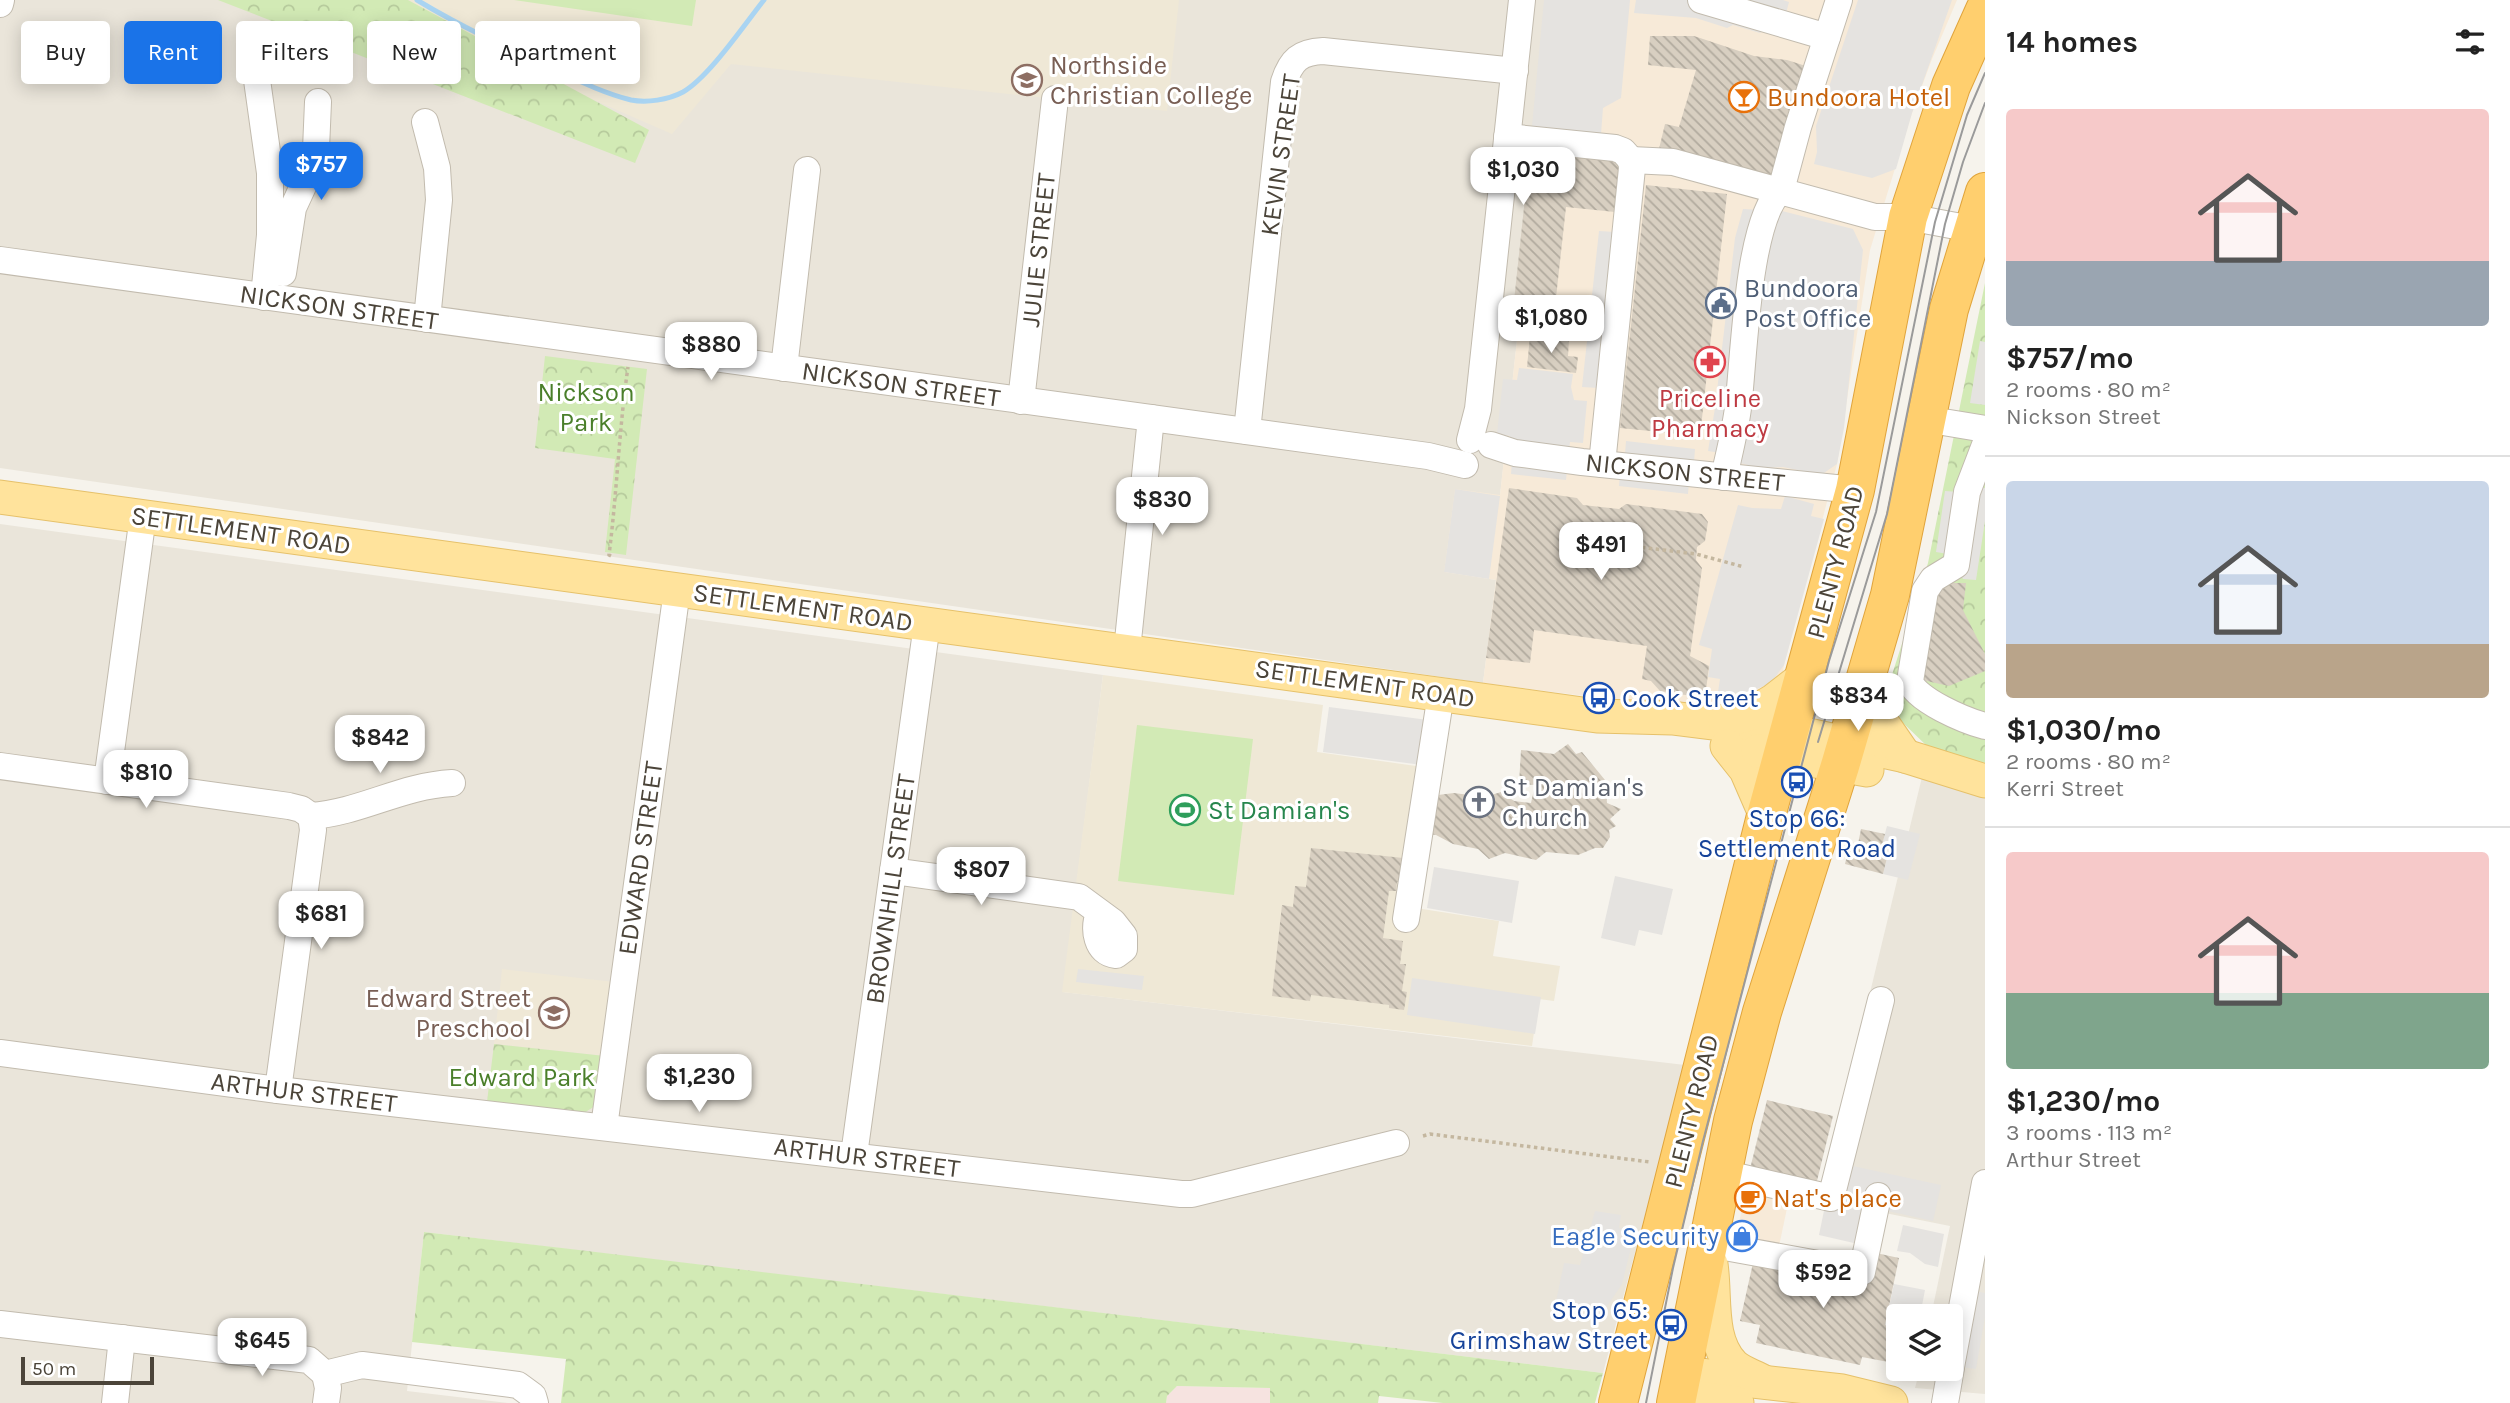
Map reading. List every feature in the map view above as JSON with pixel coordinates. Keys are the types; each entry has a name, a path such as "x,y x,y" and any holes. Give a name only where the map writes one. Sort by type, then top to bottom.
{"highway":[{"name":"PLENTY ROAD","path":"1623,1383 1766,816 1855,490 1908,217 1951,86 1985,10"},
{"name":"PLENTY ROAD","path":"1678,1390 1722,1173 1762,1012 1844,754 1890,595 1949,309 1973,251 1985,192"},
{"path":"1880,363 1905,315 1911,290 1915,285 1926,282 1940,287 1949,309"},
{"path":"1623,1383 1678,1390"}],"main road":[{"name":"SETTLEMENT ROAD","path":"0,496 1441,694 1606,718 1678,738 1723,734 1844,754"},
{"path":"1766,816 1746,770 1723,734 1804,677"},
{"path":"1866,681 1883,724 1905,756"},
{"path":"1844,754 1905,756 1985,780"},
{"path":"1844,754 1985,797"},
{"path":"1708,1244 1720,1346 1734,1366 1764,1382"},
{"path":"1678,1390 1764,1382 1842,1391 1891,1403"},
{"path":"1678,1390 1737,1403"}],"street":[{"path":"1483,450 1478,409 1522,0"},
{"path":"1701,0 1827,37"},
{"path":"1724,477 1737,412 1756,247 1765,217 1776,194 1781,190 1839,0"},
{"name":"KEVIN STREET","path":"1247,431 1289,48 1514,71"},
{"path":"258,84 270,173 271,298"},
{"name":"JULIE STREET","path":"1021,401 1055,99"},
{"path":"271,298 293,208 311,169 316,149 318,102"},
{"path":"425,122 437,168 439,200 427,319"},
{"path":"1507,136 1615,148 1623,151 1631,160 1602,464"},
{"path":"1631,160 1673,162 1875,217 1908,217 1973,251"},
{"path":"784,368 807,170"},
{"name":"NICKSON STREET","path":"0,260 1428,456 1483,450 1855,490"},
{"path":"1127,650 1151,418"},
{"path":"1925,419 1985,429"},
{"path":"1985,445 1967,492 1956,565 1933,579 1925,591 1910,681 1912,688 1920,696 1964,719 1985,726"},
{"path":"107,781 144,516"},
{"name":"EDWARD STREET","path":"604,1127 677,590"},
{"name":"BROWNHILL STREET","path":"854,1155 927,624"},
{"path":"1406,919 1441,694"},
{"path":"0,766 289,806 301,809 311,816 351,810 414,788 452,783"},
{"path":"278,1090 313,830 311,816"},
{"path":"893,871 1075,896 1084,899 1099,913"},
{"path":"1722,1173 1831,1198 1881,1000"},
{"name":"ARTHUR STREET","path":"0,1053 278,1090 1181,1194 1192,1194 1396,1143"},
{"path":"1963,1304 1985,1183"},
{"path":"1708,1244 1862,1272 1878,1196"},
{"path":"0,1324 309,1360 325,1374 328,1388 326,1403"},
{"path":"114,1403 122,1338"},
{"path":"325,1374 362,1365 518,1385 534,1400"},
{"path":"1945,1403 1949,1381"}],"path":[{"path":"619,560 609,555 620,457 622,410 629,365"},
{"path":"1614,544 1696,554 1744,567"},
{"path":"1423,1136 1430,1134 1678,1166"}],"shaded area":[{"path":"0,0 1554,0 1500,496 1445,572 1496,580 1483,683 0,468"},
{"name":"Northside Christian College","path":"394,0 1179,0 1167,111 731,64 672,134 557,84 640,84 640,21 475,21 475,47 461,39 461,21 430,21"},
{"path":"1544,0 1630,0 1621,98 1603,108 1601,134 1532,126"},
{"path":"1554,0 1957,0 1912,113 1870,250 1837,464 1784,665 1779,694 1719,713 1483,683 1496,580 1444,572 1455,489 1500,495"},
{"path":"1636,0 1789,2 1785,17 1760,33 1733,25 1727,28 1696,18 1634,13"},
{"path":"1858,0 1952,0 1912,113 1896,169 1872,178 1814,164 1817,152 1816,126"},
{"path":"1743,209 1782,211 1853,229 1863,250 1844,428 1837,464 1821,475 1783,467 1761,468 1735,462 1721,453 1708,451 1735,238"},
{"path":"1599,231 1615,232 1599,388 1582,387"},
{"path":"1980,341 1985,342 1985,405 1970,403"},
{"path":"1519,368 1573,374 1571,387 1574,400 1587,401 1583,443 1570,442 1566,480 1511,474 1510,436 1497,434 1503,379 1517,380"},
{"path":"1626,441 1695,449 1694,462 1625,454"},
{"path":"1620,473 1689,481 1688,494 1619,486"},
{"path":"1976,487 1985,488 1985,521 1976,580 1963,579 1948,554 1936,552 1945,491 1959,492"},
{"path":"1455,489 1500,496 1489,579 1444,572"},
{"path":"1785,496 1814,504 1811,516 1824,519 1784,665 1771,683 1745,694 1718,692 1720,679 1708,677 1712,649 1699,645 1738,505 1781,509"},
{"path":"0,524 1103,675 1063,992 1685,1065 1603,1373 424,1232 407,1391 508,1403 0,1403"},
{"path":"1103,675 1323,705 1317,752 1423,767 1416,908 1499,921 1493,956 1560,966 1554,1001 1539,999 1532,1046 1062,992"},
{"path":"1329,707 1428,720 1422,765 1323,752"},
{"path":"1929,748 1985,763 1985,1394 1915,1388 1917,1381 1963,1381 1963,1304 1934,1304 1950,1226 1820,1200"},
{"path":"1887,826 1920,834 1908,880 1883,874 1887,858 1879,856"},
{"path":"1434,867 1519,881 1512,923 1427,908"},
{"path":"1615,876 1673,889 1662,935 1639,930 1635,946 1601,938"},
{"name":"Edward Street Preschool","path":"502,969 614,982 605,1056 494,1044"},
{"path":"1078,969 1144,976 1142,990 1076,982"},
{"path":"1412,978 1541,997 1535,1034 1407,1015"},
{"path":"1834,1162 1941,1185 1933,1221 1879,1209 1871,1247 1819,1235"},
{"path":"1747,1185 1790,1194 1778,1251 1735,1242"},
{"path":"1595,1211 1621,1215 1619,1228 1635,1232 1622,1284 1603,1312 1555,1306 1564,1263 1580,1265"},
{"path":"1903,1225 1944,1234 1938,1267 1925,1264 1910,1253 1897,1251"},
{"path":"1894,1284 1925,1290 1922,1304 1890,1304"},
{"path":"1975,1291 1985,1293 1985,1317 1976,1369 1963,1367"},
{"path":"1177,1386 1271,1388 1270,1403 1166,1403 1167,1396"}],"green space":[{"path":"218,0 408,0 447,21 367,21 367,58 353,53 353,21 272,21"},
{"path":"514,0 696,0 692,26"},
{"path":"461,29 475,36 475,84 564,84 649,130 635,163 433,84 461,84"},
{"path":"1985,283 1985,763 1929,748 1901,721 1889,684 1928,563"},
{"name":"Nickson Park","path":"545,356 647,369 626,555 605,552 615,459 535,448"},
{"name":"St Damian's","path":"1137,725 1253,739 1234,895 1118,881"},
{"name":"Edward Park","path":"494,1044 605,1056 595,1106 584,1113 487,1102"},
{"path":"424,1232 1603,1373 1595,1403 1443,1403 1379,1396 1378,1403 1270,1403 1270,1388 1177,1386 1167,1396 1166,1403 561,1403 566,1359 412,1342"}],"building":[{"name":"Bundoora Hotel","path":"1650,36 1694,36 1754,56 1787,60 1809,67 1775,178 1658,153 1665,124 1679,127 1696,70 1648,65"},
{"path":"1530,151 1615,160 1619,165 1615,212 1566,207 1552,334 1511,329"},
{"path":"1646,185 1727,194 1700,436 1620,428"},
{"path":"1530,336 1569,340 1568,356 1578,357 1576,373 1527,367"},
{"path":"1509,488 1577,498 1583,505 1619,509 1626,504 1702,514 1708,522 1705,541 1697,547 1696,560 1702,568 1690,656 1709,666 1705,698 1660,691 1651,681 1642,679 1647,646 1534,630 1530,663 1486,658"},
{"path":"1934,583 1966,583 1963,610 1985,654 1985,671 1949,686 1913,678"},
{"name":"St Damian's Church","path":"1568,744 1576,754 1582,752 1605,780 1607,803 1621,809 1610,819 1616,826 1609,830 1610,837 1603,848 1595,848 1578,855 1546,852 1536,860 1505,853 1489,859 1478,849 1425,834 1438,795 1454,793 1485,797 1501,792 1514,801 1531,803 1535,785 1519,784 1521,750 1554,754"},
{"path":"1861,829 1885,834 1879,856 1887,858 1883,874 1845,864 1850,842 1858,844"},
{"path":"1311,848 1403,858 1405,883 1397,882 1396,891 1389,891 1383,938 1403,941 1400,964 1406,964 1402,991 1407,992 1404,1010 1389,1008 1389,1005 1311,995 1310,1001 1272,996 1282,905 1293,907 1295,886 1306,887"},
{"path":"1767,1100 1833,1116 1814,1193 1748,1177"},
{"path":"1876,1253 1899,1258 1889,1304 1886,1304 1886,1362 1862,1357 1860,1365 1756,1343 1760,1325 1740,1321 1755,1254 1871,1278"}],"waterway":[{"path":"417,0 483,36 580,82 631,100 644,101 671,97 693,85 715,63 764,0"}],"tram line":[{"path":"1646,1403 1673,1268 1703,1141 1829,661 1876,512 1935,222 1967,115 1985,73"},
{"path":"1818,742 1887,514 1945,224 1963,162 1985,103"}],"place":[{"name":"Northside Christian College","path":"1027,80"},
{"name":"Bundoora Hotel","path":"1744,97"},
{"name":"Bundoora Post Office","path":"1721,303"},
{"name":"Priceline Pharmacy","path":"1710,362"},
{"name":"Cook Street","path":"1599,698"},
{"name":"Stop 66: Settlement Road","path":"1797,782"},
{"name":"St Damian's Church","path":"1479,802"},
{"name":"St Damian's","path":"1185,810"},
{"name":"Edward Street Preschool","path":"554,1013"},
{"name":"Nat's place","path":"1750,1198"},
{"name":"Eagle Security","path":"1742,1236"},
{"name":"Stop 65: Grimshaw Street","path":"1671,1325"}]}
